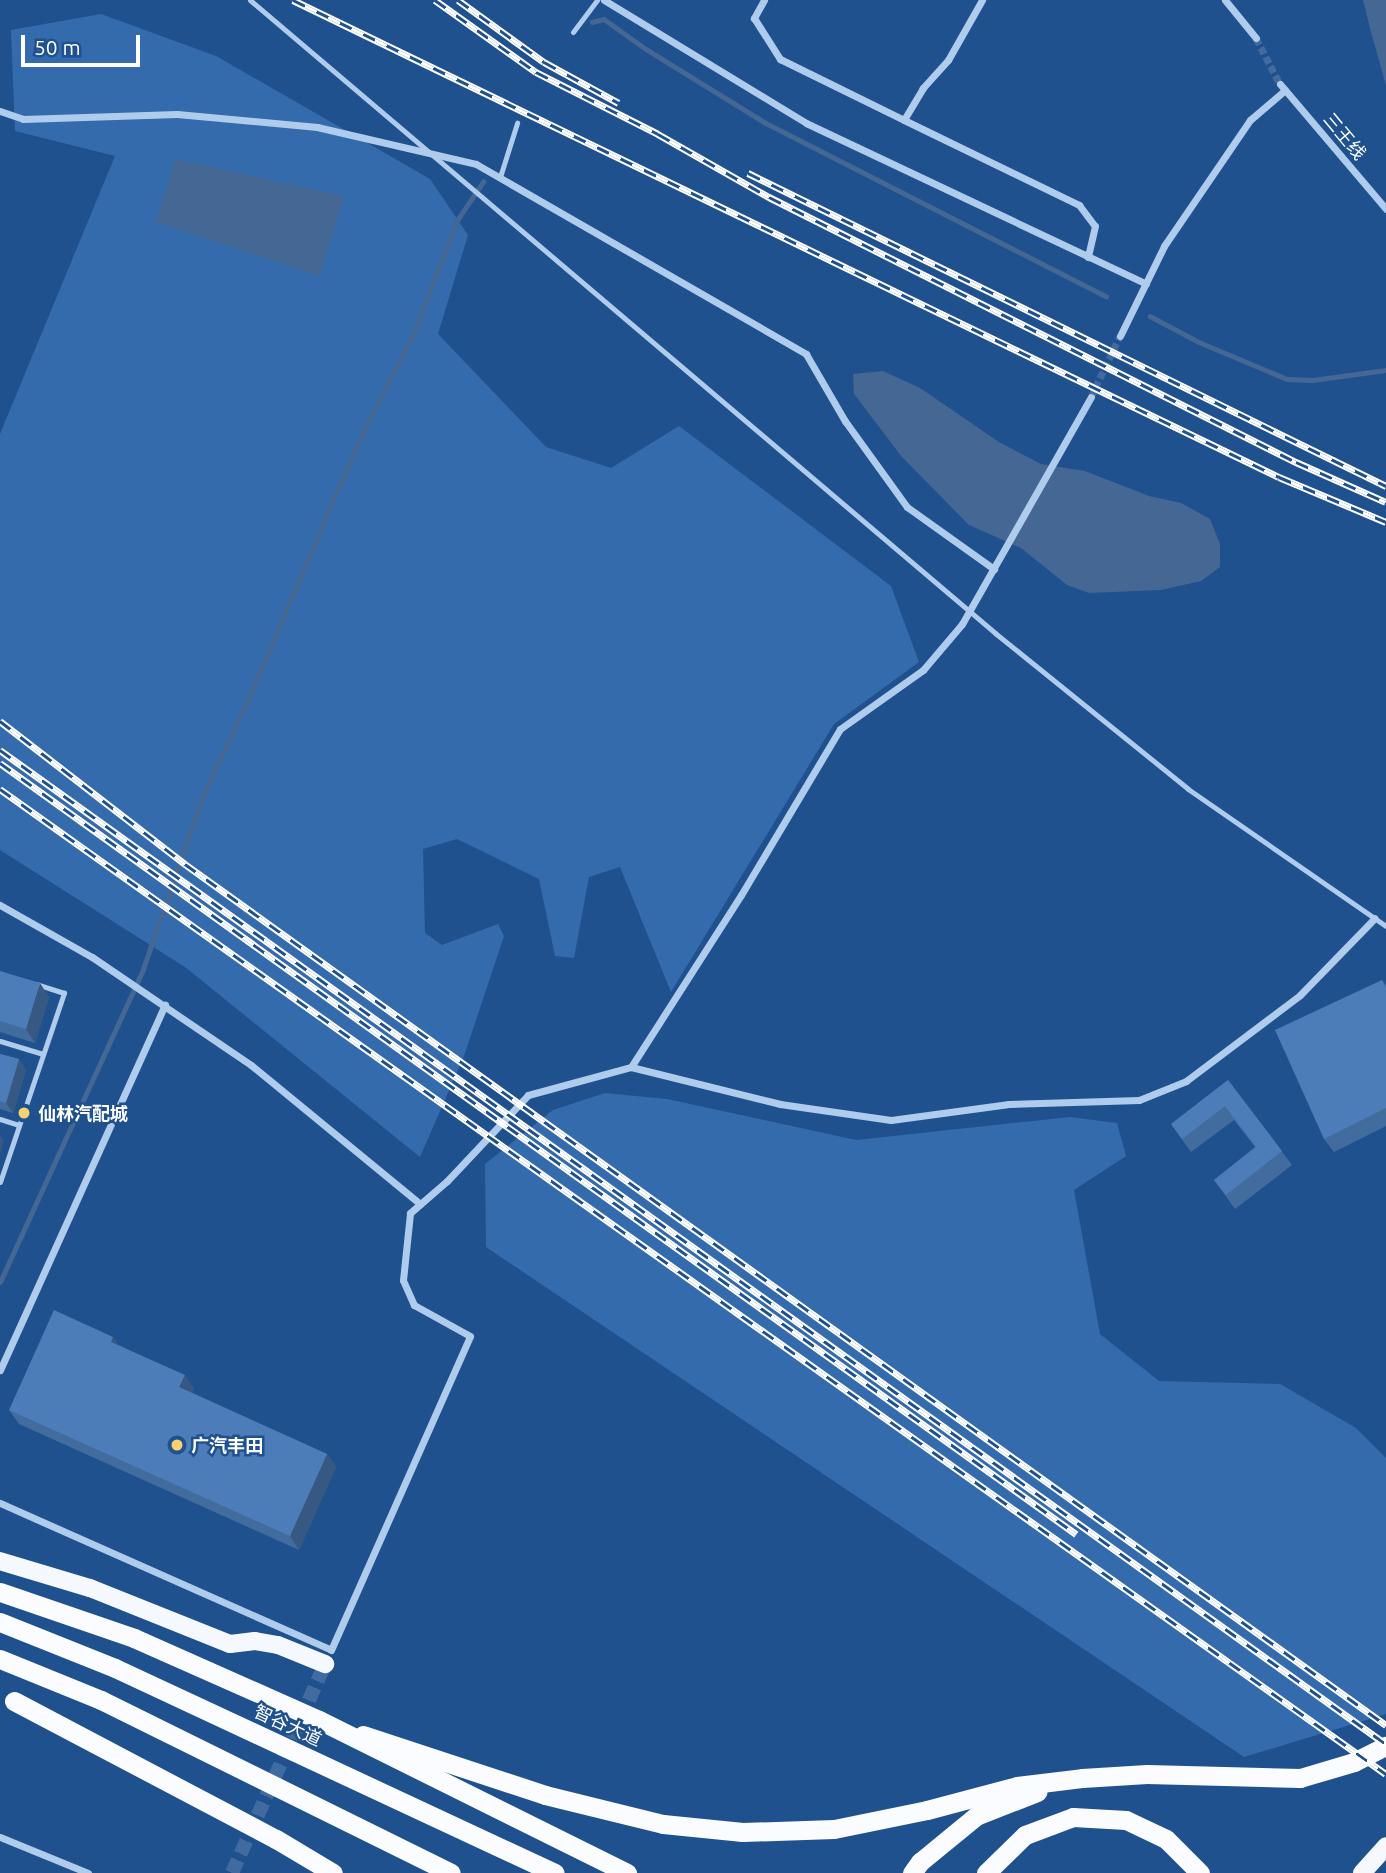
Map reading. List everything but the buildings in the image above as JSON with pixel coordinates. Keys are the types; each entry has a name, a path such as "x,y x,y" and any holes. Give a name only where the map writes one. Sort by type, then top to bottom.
{"highway":[{"path":"0,1592 134,1638 319,1720 627,1873"},
{"name":"智谷大道","path":"0,1622 115,1668 555,1873"},
{"path":"0,1660 101,1700 451,1873"},
{"path":"7,1698 276,1839 333,1873"},
{"path":"319,1720 545,1795 663,1824 743,1832 834,1829 928,1810 1017,1786 1082,1778 1147,1774 1300,1778 1354,1762 1386,1746"},
{"path":"912,1873 920,1862 976,1816 1027,1795 1082,1778"},
{"path":"986,1873 1025,1835 1073,1817 1126,1820 1166,1839 1200,1873"}],"main road":[{"path":"0,1561 90,1588 230,1644 256,1642 328,1657"},
{"path":"1362,1873 1386,1846"}],"street":[{"path":"604,0 806,123 1146,284 1120,336"},
{"path":"764,0 754,18 780,59 1079,205 1095,226 1088,257"},
{"path":"904,120 923,88 948,60 982,0"},
{"path":"1225,0 1256,38"},
{"name":"三王线","path":"1146,284 1164,246 1250,120 1283,87 1386,209"},
{"path":"0,111 23,119 177,114 317,127 476,164 806,354 845,421 907,507 994,569"},
{"path":"631,1067 741,895 840,729 923,670 962,624 1061,455 1091,397"},
{"path":"0,905 92,957 165,1004 251,1065 420,1205"},
{"path":"0,1503 328,1657 470,1336 414,1304 403,1280 410,1213 447,1181 528,1095 631,1067 780,1104 891,1121 1009,1104 1139,1101 1186,1081 1300,995 1375,918"},
{"path":"0,1370 165,1004"},
{"path":"0,1837 83,1872"}],"lane":[{"path":"250,0 995,633 1188,789 1386,926"},
{"path":"573,32 597,0"},
{"path":"500,177 517,123"},
{"path":"0,1182 64,993 26,981"},
{"path":"0,1041 43,1054"},
{"path":"0,1119 19,1125"}],"shaded area":[{"path":"1363,0 1386,0 1386,86 1370,28"},
{"path":"101,14 216,56 430,179 468,235 438,334 546,447 611,468 679,426 891,586 919,662 834,724 671,992 620,867 589,877 574,958 555,956 539,879 457,839 423,849 425,933 442,945 498,924 504,936 464,1056 420,1157 185,967 0,850 0,434 115,156 15,131 11,30"},
{"path":"175,159 344,196 320,276 156,222"},
{"path":"883,371 920,388 999,442 1041,464 1085,471 1149,496 1181,503 1210,519 1220,544 1220,567 1201,581 1161,590 1089,593 1067,585 1021,548 969,525 902,457 854,394 853,374"},
{"path":"605,1093 667,1099 856,1140 1070,1117 1117,1123 1126,1156 1074,1190 1100,1334 1159,1381 1280,1384 1356,1428 1386,1458 1386,1714 1244,1757 486,1247 485,1164 553,1110"}],"waterway":[{"path":"592,22 604,19 646,49 764,122 1106,296"},
{"path":"0,1282 143,969 204,793 248,700 368,422 412,337 458,219 483,182"},
{"path":"1150,316 1199,342 1287,379 1313,380 1386,370"}],"tunnel":[{"path":"1256,38 1280,84"},
{"path":"1091,397 1120,336"},
{"path":"232,1873 325,1664"}],"railway":[{"path":"293,0 1279,477 1386,522"},
{"path":"435,0 536,72 658,134 769,197 1296,462 1386,502"},
{"path":"458,0 544,62 619,103"},
{"path":"748,173 1386,486"},
{"path":"0,721 185,864 1386,1725"},
{"path":"0,750 1386,1744"},
{"path":"0,763 1076,1534"},
{"path":"0,789 1386,1774"}],"place":[{"name":"仙林汽配城","path":"24,1113"},
{"name":"广汽丰田","path":"177,1445"}]}
